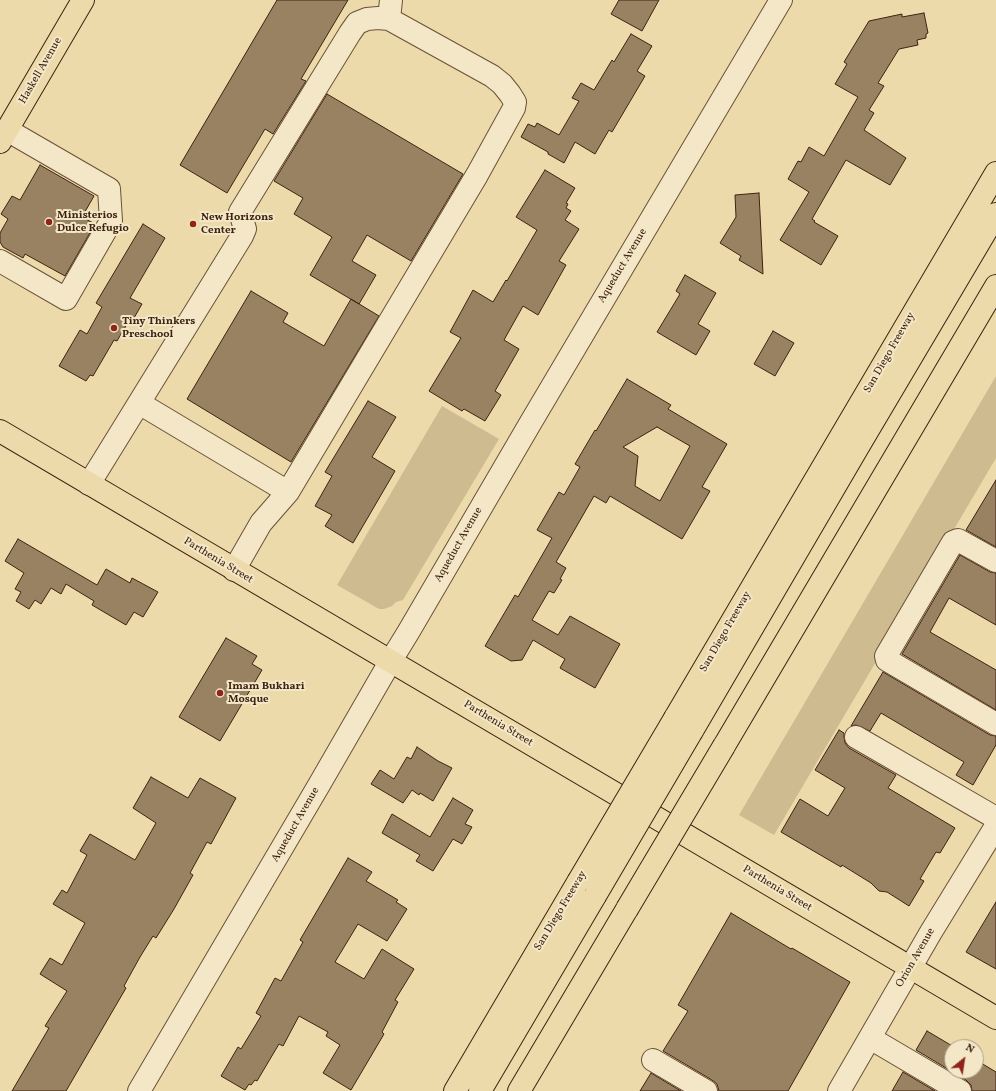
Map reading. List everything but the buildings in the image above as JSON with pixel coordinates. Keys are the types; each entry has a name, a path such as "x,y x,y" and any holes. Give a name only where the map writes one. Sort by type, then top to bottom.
{"main road":[{"name":"Haskell Avenue","path":"3,136 83,0"},
{"name":"San Diego Freeway","path":"455,1091 578,882 690,728 996,173"},
{"path":"494,1091 601,897 690,728 996,214"},
{"path":"690,728 996,235"},
{"path":"519,1091 996,286"},
{"name":"Parthenia Street","path":"0,431 996,1018"},
{"path":"480,1091 601,897"}],"street":[{"name":"Aqueduct Avenue","path":"139,1091 320,785 390,662 531,422 781,0"},
{"path":"89,484 242,236 245,229 240,212 350,33 357,23 367,19 378,18 390,9 492,76 502,84 515,102 514,108 478,175 288,492 261,523 234,570"},
{"path":"0,260 66,299 111,222 109,189 3,136"},
{"path":"139,403 288,492"},
{"path":"996,562 958,540 953,542 886,656 887,660 996,724"},
{"path":"856,737 996,826"},
{"name":"Orion Avenue","path":"839,1091 910,968 996,826"},
{"path":"870,1038 960,1091"},
{"path":"652,1060 706,1091"}],"shaded area":[{"path":"996,376 996,458 774,835 739,815"},
{"path":"442,406 499,439 403,600 384,609 379,609 337,585"}],"place":[{"name":"Ministerios Dulce Refugio","path":"49,222"},
{"name":"New Horizons Center","path":"193,224"},
{"name":"Tiny Thinkers Preschool","path":"114,328"},
{"name":"Imam Bukhari Mosque","path":"220,693"}]}
